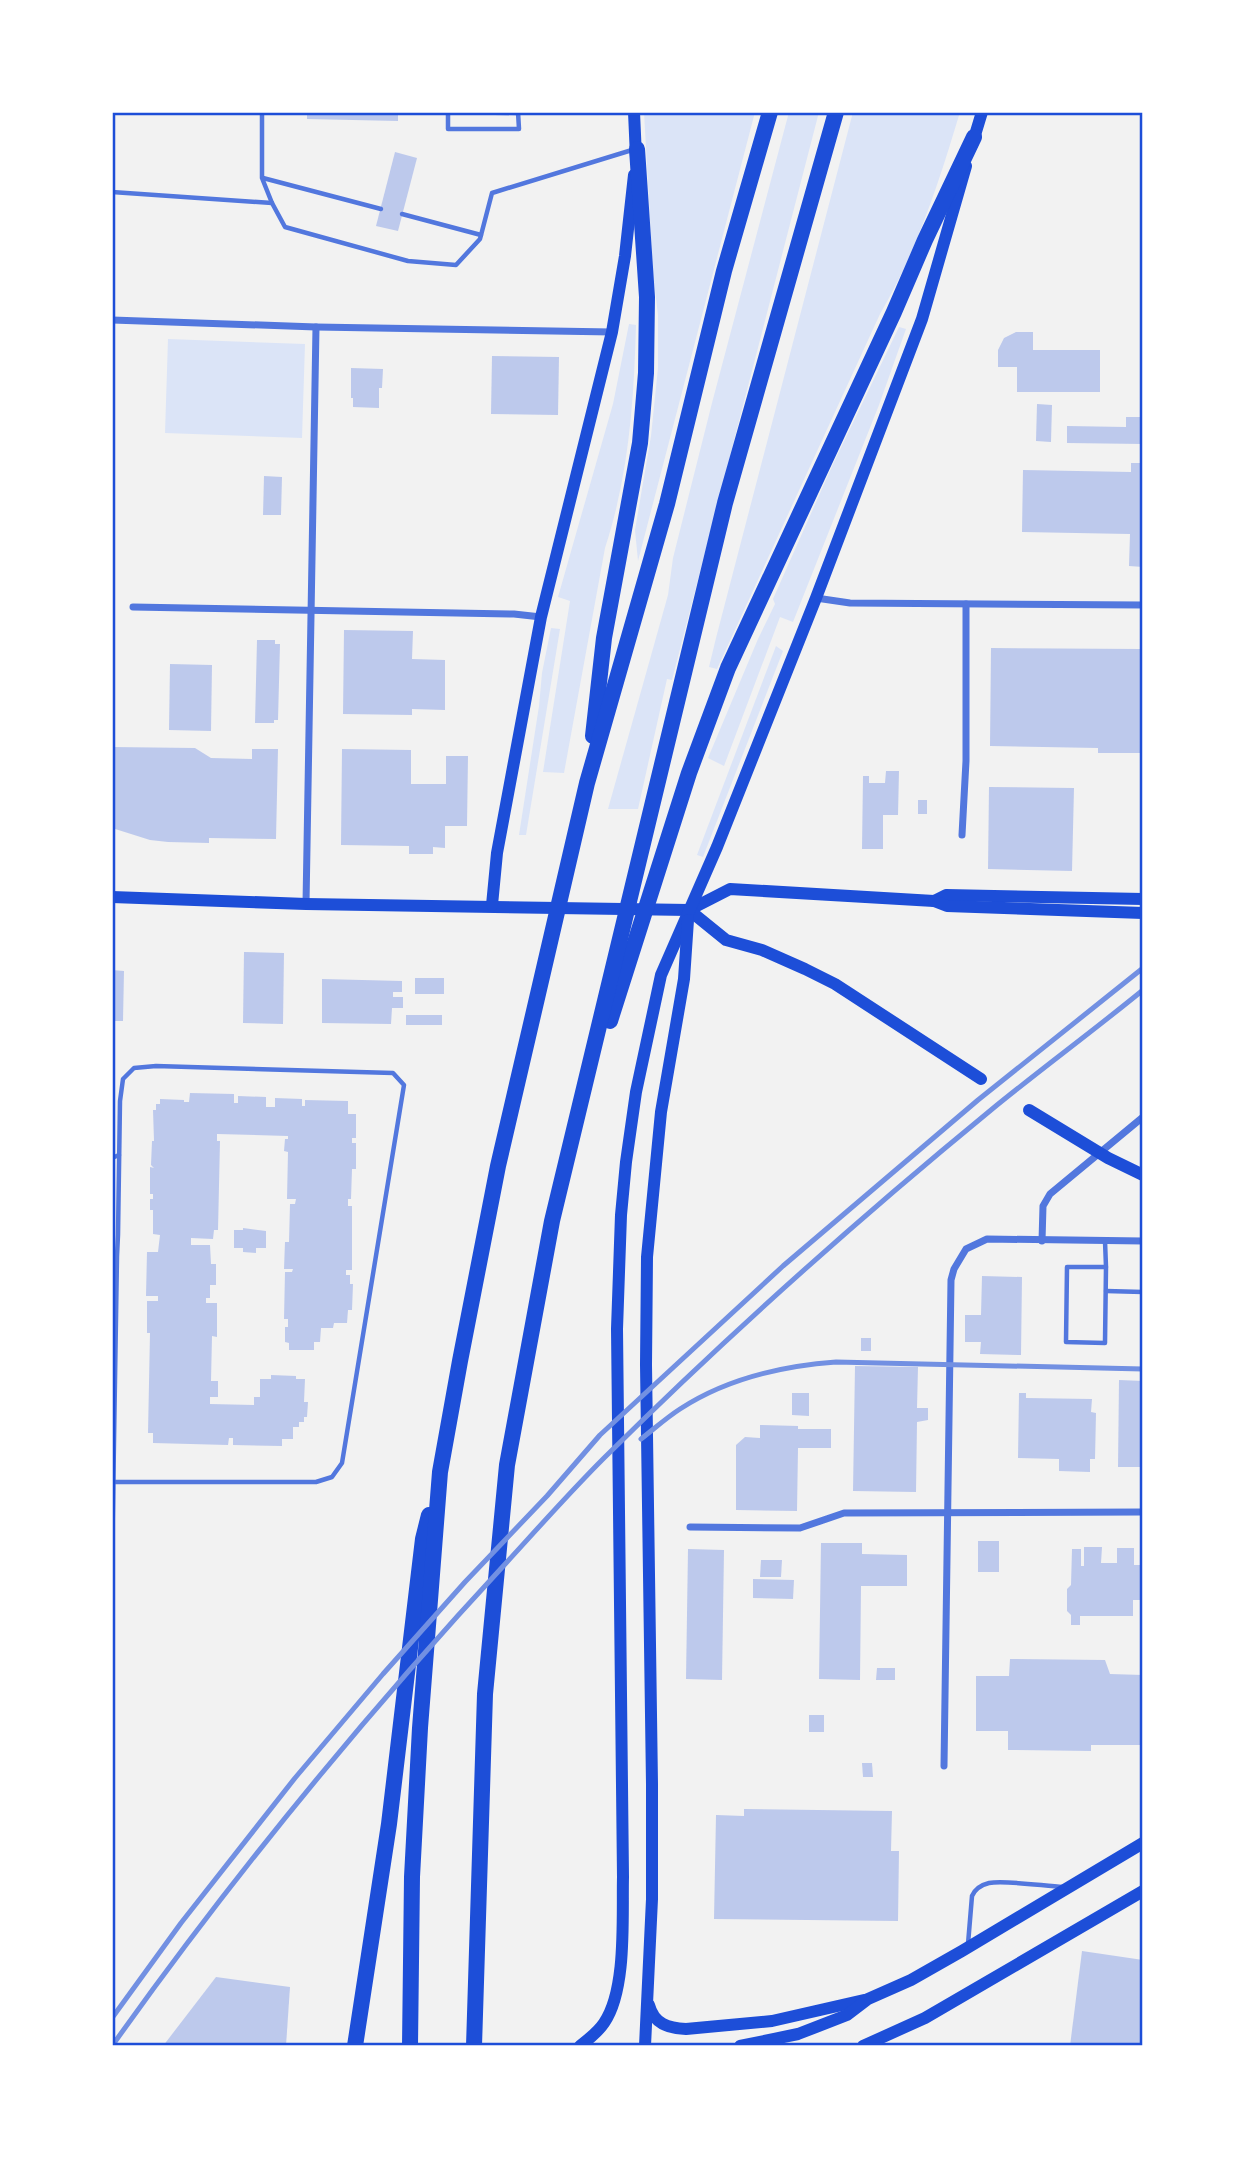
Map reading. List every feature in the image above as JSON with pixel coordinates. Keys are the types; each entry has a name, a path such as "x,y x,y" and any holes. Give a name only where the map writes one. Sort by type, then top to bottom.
{"highway":[{"path":"355,2046 389,1824 423,1539 440,1472 498,1166 587,783 667,504 724,271 770,112"},
{"path":"474,2046 485,1694 506,1465 552,1221 725,503 836,112"},
{"path":"569,1150 689,773 728,668 974,137"},
{"path":"587,783 604,638 640,443 646,373 647,297 637,149"},
{"path":"410,2046 412,1877 421,1714 440,1472"},
{"path":"477,1957 482,2046"}],"main road":[{"path":"492,905 497,853 541,617 612,332 625,256 637,149 634,112"},
{"path":"580,2046 592,2038 605,2022 613,2005 620,1963 623,1877 617,1329 621,1215 636,1092 652,1010 661,975 717,847 816,598 922,319 982,112"},
{"path":"112,897 306,904 689,909 730,889 934,901 947,906 1143,913"},
{"path":"934,901 946,895 1143,899"},
{"path":"689,909 726,940 762,950 835,984 981,1079"},
{"path":"645,2046 652,1899 647,1257 656,1152 670,1052 684,979 689,909"},
{"path":"1029,1110 1108,1158 1143,1174"},
{"path":"648,1994 649,2008 654,2018 673,2028 686,2029 772,2021 869,1999 911,1980 968,1948 1143,1843"},
{"path":"863,2046 925,2018 1143,1891"},
{"path":"740,2046 817,2028 847,2015 869,1999"}],"street":[{"path":"112,320 316,327 612,332"},
{"path":"306,904 316,327"},
{"path":"816,598 850,603 1143,606"},
{"path":"962,835 967,604"},
{"path":"133,607 514,614 541,617"},
{"path":"1042,1241 1043,1206 1046,1199 1143,1117"},
{"path":"944,1766 950,1296 954,1269 966,1249 987,1239 1143,1241"},
{"path":"690,1527 800,1528 844,1513 1143,1512"}],"lane":[{"path":"262,112 262,178 285,227 408,261 456,265 480,239 492,193 637,149"},
{"path":"448,112 518,113 519,130 448,128 448,112"},
{"path":"262,178 380,209"},
{"path":"112,192 272,203"},
{"path":"402,214 481,234"},
{"path":"112,1566 114,1233 123,1079 134,1068 156,1066 393,1073 404,1086 342,1463 332,1477 316,1482 113,1482"},
{"path":"112,1158 119,1155"},
{"path":"1105,1241 1106,1267 1106,1292 1105,1343 1066,1342 1067,1267 1106,1267"},
{"path":"1106,1292 1143,1292"},
{"path":"968,1948 972,1896 975,1890 994,1883 1068,1887"}],"shaded area":[{"path":"644,112 755,112 638,561 635,530 651,436 658,368 658,315"},
{"path":"789,112 819,112 672,680 667,679 638,809 608,809 668,595 673,558"},
{"path":"853,112 960,112 935,190 905,266 880,314 717,669 709,667 716,638"},
{"path":"629,324 636,325 634,381 620,493 605,548 564,773 543,772 570,601 558,597 613,404"},
{"path":"899,327 906,329 879,405 793,622 780,617 724,766 708,758 775,604 773,599 833,464"},
{"path":"168,339 305,344 302,438 165,433"},
{"path":"551,628 560,629 526,835 519,835 542,673"},
{"path":"776,646 783,651 703,857 697,855"}],"building":[{"path":"307,112 398,112 398,121 307,119"},
{"path":"395,152 417,158 398,231 376,226"},
{"path":"1016,332 1033,332 1033,350 1100,350 1100,392 1017,392 1017,367 998,367 998,350 1004,338"},
{"path":"492,356 559,357 558,415 491,414"},
{"path":"351,368 383,369 379,408 353,407"},
{"path":"1037,404 1052,405 1051,442 1036,441"},
{"path":"1126,417 1143,417 1143,444 1067,443 1067,426 1126,427"},
{"path":"1131,463 1143,463 1143,567 1129,566 1130,534 1022,532 1023,470 1131,472"},
{"path":"264,476 282,477 281,515 263,515"},
{"path":"344,630 413,631 412,659 445,660 445,710 412,709 412,715 343,714"},
{"path":"257,640 275,640 275,644 280,644 278,720 274,720 274,723 255,723"},
{"path":"991,648 1141,649 1140,753 1098,753 1098,748 990,746"},
{"path":"170,664 212,665 211,731 169,730"},
{"path":"112,747 195,748 211,758 252,759 252,749 278,749 276,839 209,838 209,843 168,842 150,840 112,828"},
{"path":"342,749 411,750 411,784 446,784 446,756 468,756 467,826 445,826 445,848 433,847 433,854 409,854 409,846 341,845"},
{"path":"886,771 899,771 898,815 883,815 883,849 862,849 863,776 869,776 869,783 885,783"},
{"path":"989,787 1074,788 1072,871 988,869"},
{"path":"918,800 927,800 927,814 918,814"},
{"path":"244,952 284,953 283,1024 243,1023"},
{"path":"112,970 124,971 123,1021 112,1021"},
{"path":"415,978 444,978 444,994 415,994"},
{"path":"322,979 402,981 402,992 393,992 393,997 403,997 403,1008 392,1008 391,1024 322,1023"},
{"path":"406,1015 442,1015 442,1025 406,1025"},
{"path":"190,1093 234,1094 234,1103 238,1103 238,1096 266,1097 266,1107 275,1107 275,1098 302,1099 302,1106 305,1106 305,1100 348,1101 348,1114 356,1114 356,1138 352,1138 352,1143 356,1143 356,1169 352,1169 351,1199 348,1199 348,1206 352,1206 352,1270 346,1270 346,1275 350,1275 350,1284 353,1284 352,1310 348,1310 347,1323 334,1323 333,1328 321,1328 320,1342 314,1342 314,1350 289,1350 289,1343 285,1342 288,1319 284,1319 285,1272 292,1272 293,1269 284,1269 285,1242 289,1242 290,1204 295,1204 296,1199 287,1199 288,1152 284,1151 285,1139 288,1139 288,1136 217,1134 217,1141 220,1141 218,1230 214,1230 213,1239 191,1238 191,1245 210,1245 211,1264 216,1264 216,1285 210,1285 210,1298 206,1298 206,1303 217,1303 217,1337 212,1336 211,1381 218,1381 218,1397 210,1397 210,1404 254,1405 254,1397 260,1397 260,1379 271,1379 271,1375 305,1379 304,1402 308,1402 307,1417 304,1417 304,1422 299,1422 299,1427 293,1427 293,1439 282,1439 282,1446 233,1445 233,1438 229,1438 228,1445 153,1443 153,1433 148,1433 150,1333 147,1333 147,1301 158,1301 158,1296 146,1296 147,1252 158,1252 160,1235 153,1234 153,1210 150,1210 153,1194 150,1194 150,1167 154,1168 151,1165 154,1141 153,1110 156,1110 156,1104 160,1104 160,1099 189,1102"},
{"path":"243,1228 266,1231 266,1248 256,1248 256,1253 234,1248 234,1230"},
{"path":"982,1276 1022,1277 1021,1355 980,1354 981,1342 965,1342 965,1315 981,1315"},
{"path":"861,1338 871,1338 871,1351 861,1351"},
{"path":"855,1366 918,1367 917,1408 928,1408 928,1420 917,1422 916,1492 853,1491"},
{"path":"1119,1380 1143,1381 1143,1467 1118,1467"},
{"path":"792,1393 809,1393 809,1416 792,1415"},
{"path":"1019,1393 1026,1393 1026,1398 1092,1399 1091,1412 1096,1413 1095,1459 1090,1459 1090,1472 1059,1471 1059,1459 1018,1458"},
{"path":"760,1425 831,1429 831,1448 798,1448 797,1511 736,1510 736,1445 745,1437 760,1438"},
{"path":"978,1541 999,1541 999,1572 978,1572"},
{"path":"821,1543 862,1543 862,1554 907,1555 907,1586 861,1586 860,1680 819,1679"},
{"path":"1084,1547 1102,1547 1101,1563 1117,1563 1117,1548 1134,1548 1134,1565 1143,1565 1143,1600 1133,1600 1133,1616 1080,1616 1080,1625 1071,1625 1071,1615 1067,1611 1067,1589 1071,1585 1072,1549 1081,1549 1081,1566 1084,1566"},
{"path":"688,1549 724,1550 722,1680 686,1679"},
{"path":"761,1560 782,1560 781,1577 760,1577"},
{"path":"753,1579 794,1580 793,1599 753,1598"},
{"path":"1010,1659 1105,1660 1110,1674 1143,1675 1143,1745 1091,1745 1091,1751 1008,1750 1008,1731 976,1731 976,1676 1009,1676"},
{"path":"877,1668 895,1668 895,1680 876,1680"},
{"path":"809,1715 824,1715 824,1732 809,1732"},
{"path":"862,1763 872,1763 873,1777 863,1777"},
{"path":"744,1809 892,1811 891,1851 899,1851 898,1921 714,1919 716,1815 744,1816"},
{"path":"1082,1951 1143,1960 1141,2046 1070,2046"},
{"path":"216,1977 290,1987 286,2046 163,2046"}],"railway":[{"path":"112,2018 181,1923 295,1778 383,1674 600,1435 783,1266 978,1100 1143,968"},
{"path":"112,2046 205,1920 302,1798 402,1678 591,1471 745,1323 842,1236 991,1110 1143,990"},
{"path":"641,1439 680,1409 716,1390 755,1376 815,1364 836,1362 1143,1369"}]}
